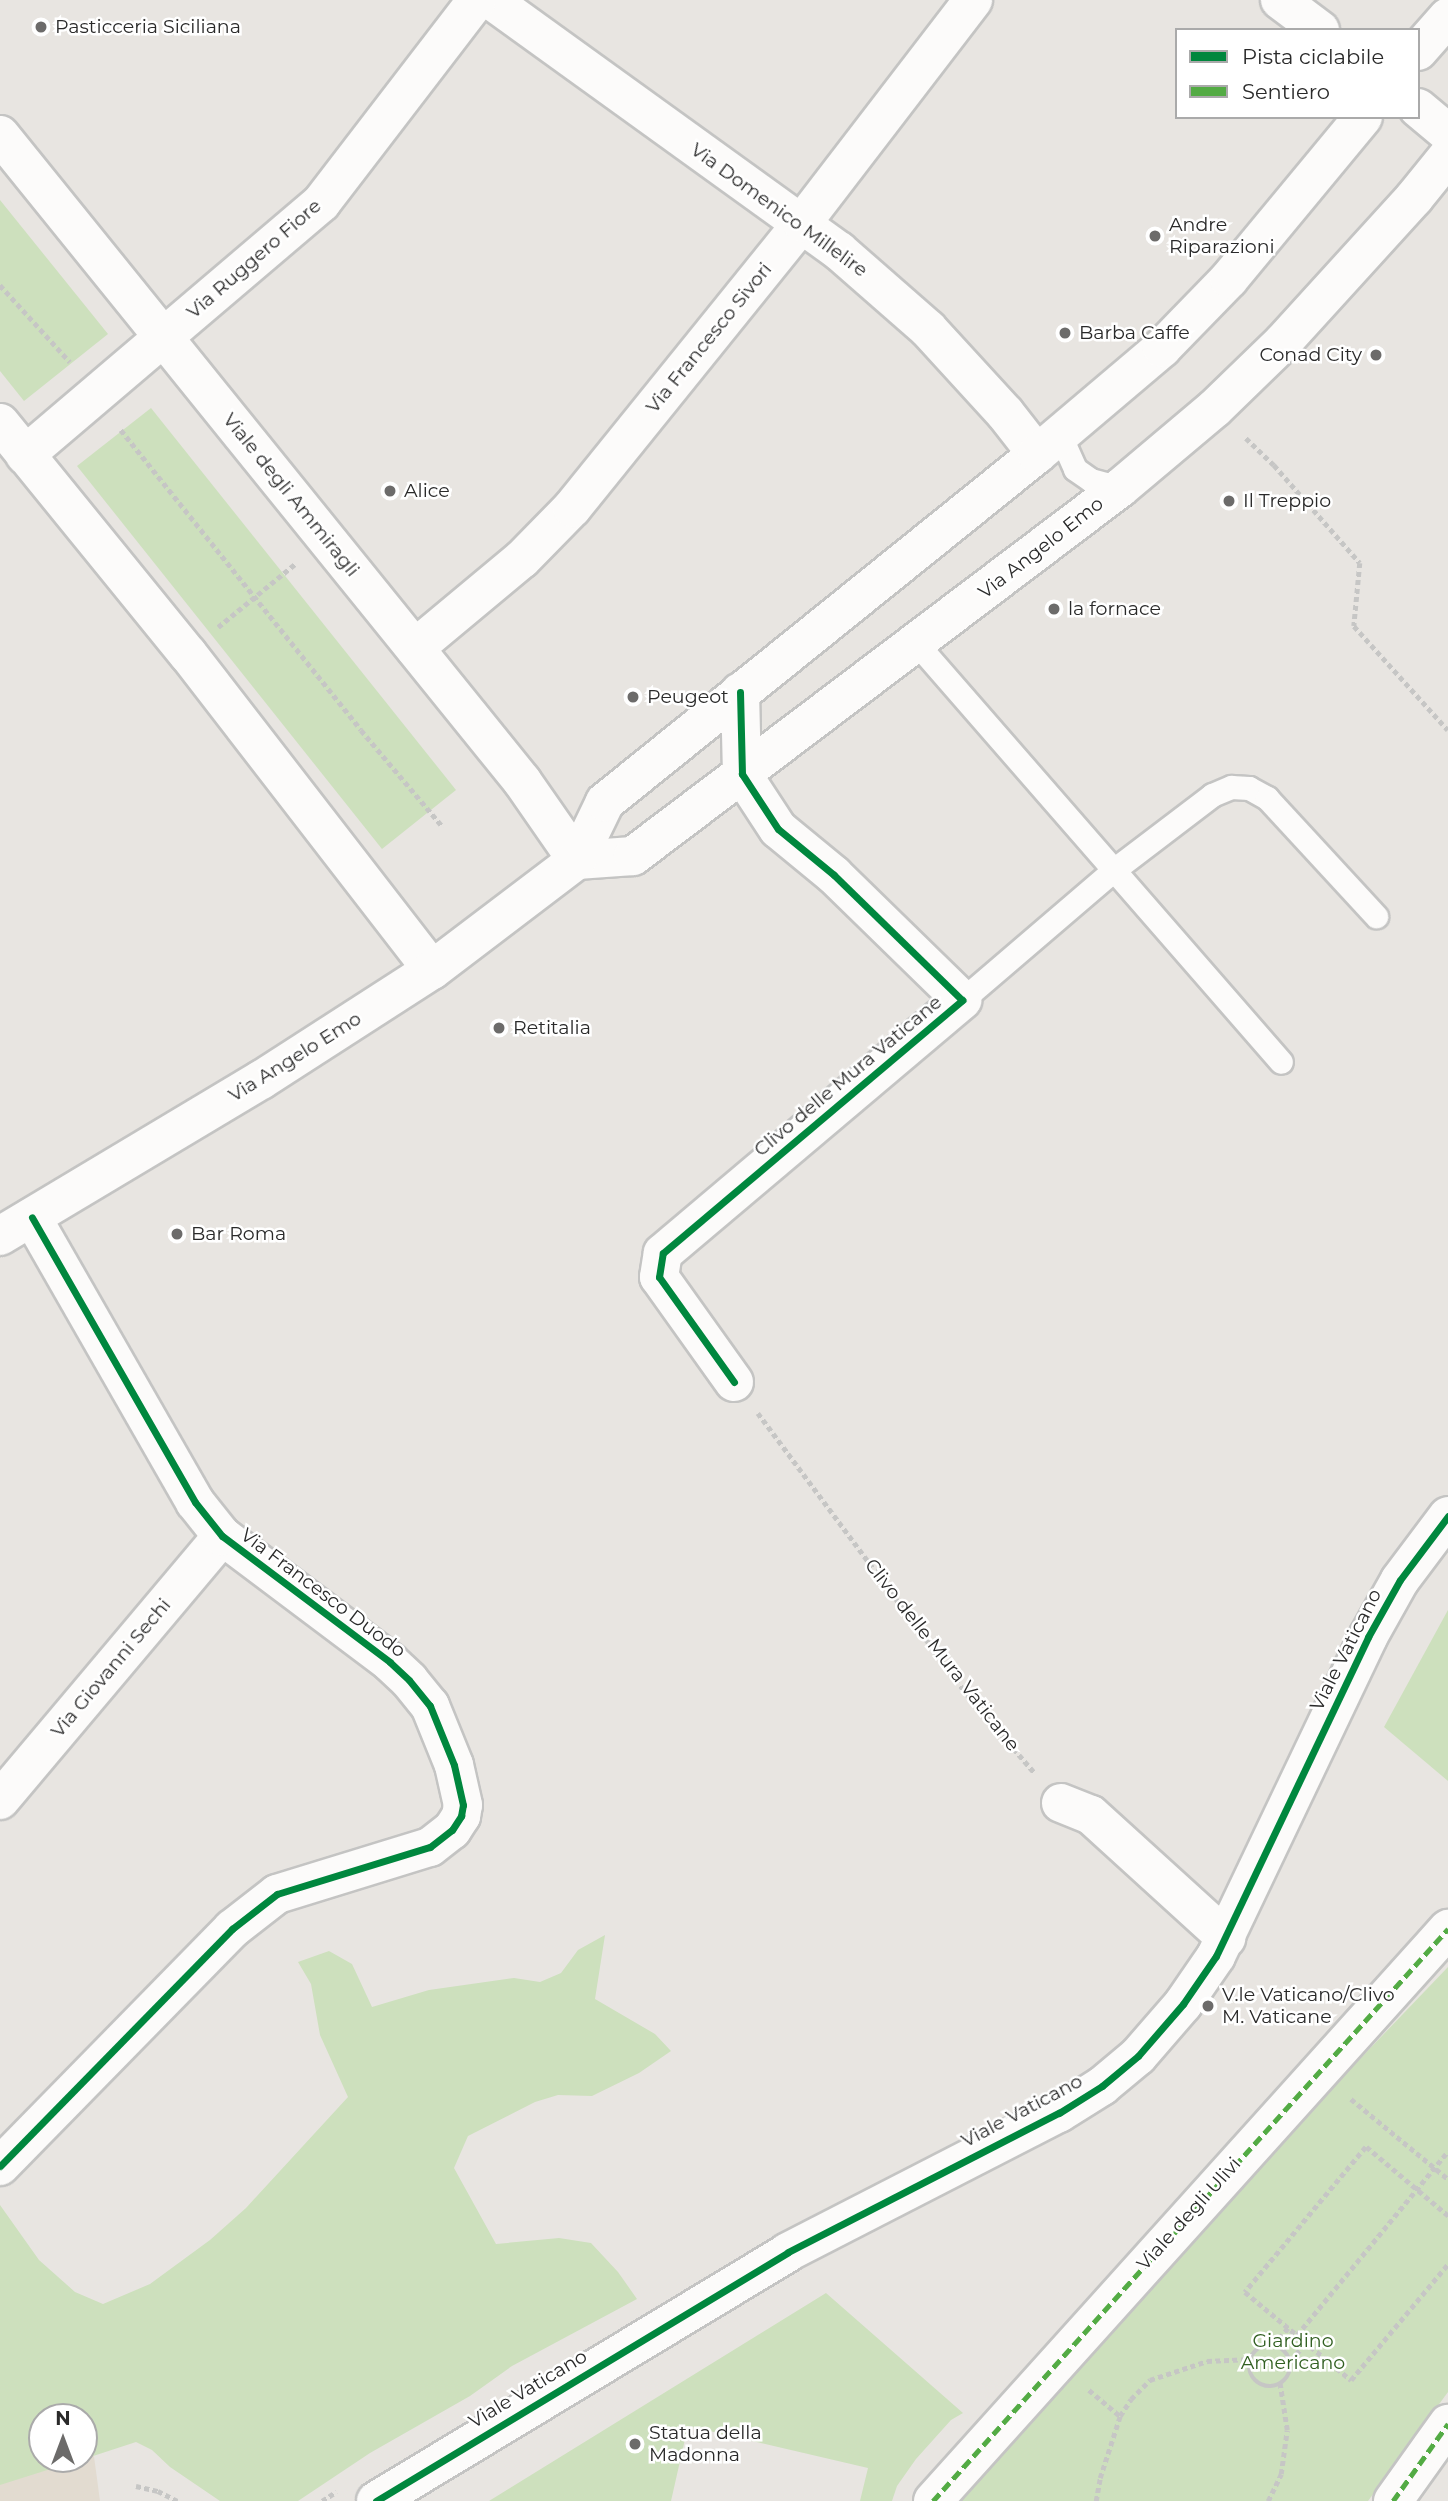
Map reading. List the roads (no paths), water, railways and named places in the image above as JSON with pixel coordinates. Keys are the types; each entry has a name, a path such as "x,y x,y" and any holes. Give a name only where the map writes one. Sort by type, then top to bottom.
{"street":[{"name":"Via Ruggero Fiore","path":"25,455 321,202 478,0"},
{"name":"Via Domenico Millelire","path":"491,0 802,223 860,268 928,329 1004,413 1048,444"},
{"name":"Via Francesco Sivori","path":"415,648 523,559 572,508 802,223 973,0"},
{"path":"1280,0 1317,28"},
{"path":"1420,49 1448,17"},
{"path":"1420,110 1448,133"},
{"name":"Via Angelo Emo","path":"0,1236 261,1080 432,970 577,860 605,802 1048,444 1162,348 1229,279 1361,119"},
{"name":"Viale degli Ammiragli","path":"0,135 522,781 577,860"},
{"name":"Via Angelo Emo","path":"577,860 633,856 1120,488 1215,408 1283,342 1414,198 1448,156"},
{"path":"0,423 188,654 432,970"},
{"path":"740,692 742,774"},
{"name":"Clivo delle Mura Vaticane","path":"734,1382 659,1278 663,1253 962,1000 834,875 778,830 742,774"},
{"name":"Via Francesco Duodo","path":"0,2166 232,1929 276,1894 430,1847 452,1830 461,1816 463,1805 454,1765 430,1706 409,1680 390,1662 222,1536 195,1502 32,1217"},
{"name":"Viale Vaticano","path":"376,2501 788,2252 1059,2113 1129,2064 1159,2034 1206,1972 1226,1938 1379,1617 1415,1558 1448,1516"},
{"name":"Via Giovanni Sechi","path":"0,1800 222,1536"},
{"path":"1061,1803 1091,1815 1226,1938"},
{"name":"Viale degli Ulivi","path":"933,2501 1448,1929"},
{"path":"1393,2501 1448,2424"}],"lane":[{"path":"1048,444 1091,480 1120,488"},
{"path":"917,644 1281,1062"},
{"path":"962,1000 1115,869 1212,795 1231,787 1249,788 1267,798 1376,916"}],"place":[{"name":"Pasticceria Siciliana","path":"41,27"},
{"name":"Andre Riparazioni","path":"1155,236"},
{"name":"Barba Caffe","path":"1065,333"},
{"name":"Conad City","path":"1376,355"},
{"name":"Alice","path":"390,491"},
{"name":"Il Treppio","path":"1229,501"},
{"name":"la fornace","path":"1054,609"},
{"name":"Peugeot","path":"633,697"},
{"name":"Retitalia","path":"499,1028"},
{"name":"Bar Roma","path":"177,1234"},
{"name":"V.le Vaticano/Clivo M. Vaticane","path":"1208,2006"},
{"name":"Statua della Madonna","path":"635,2444"}],"park label":[{"name":"Giardino Americano","path":"1293,2352"}]}
